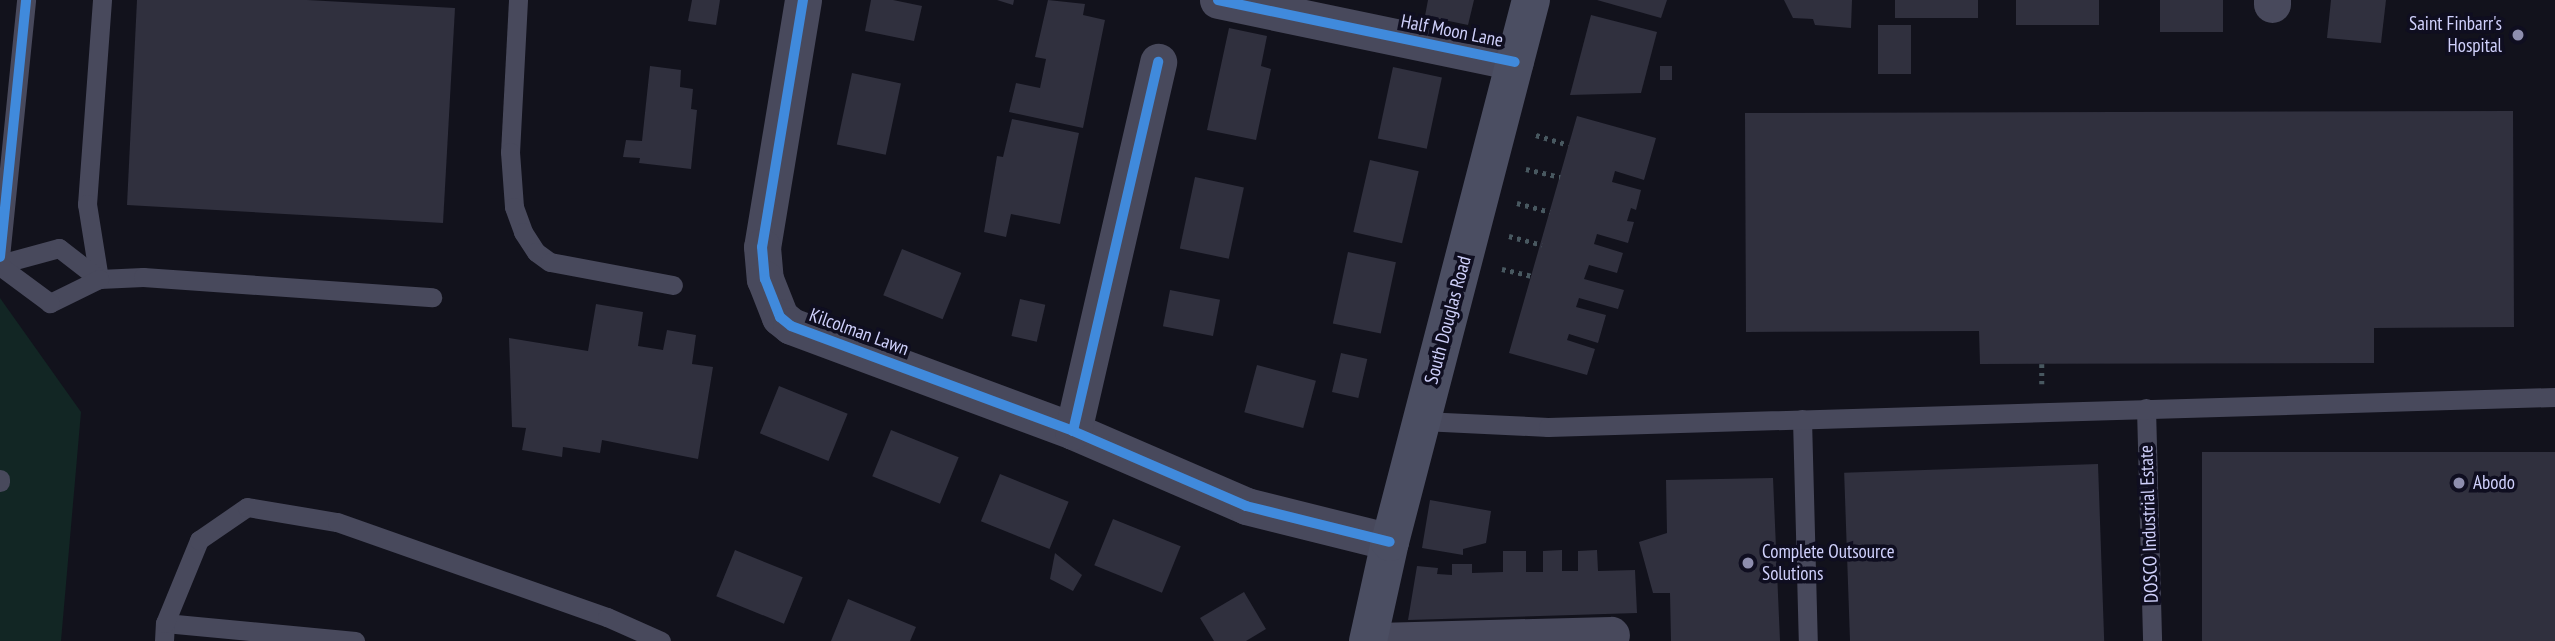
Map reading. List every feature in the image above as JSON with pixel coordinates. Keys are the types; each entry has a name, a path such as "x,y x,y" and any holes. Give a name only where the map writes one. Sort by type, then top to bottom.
{"main road":[{"name":"South Douglas Road","path":"1368,641 1390,542 1531,0"}],"street":[{"name":"Kilcolman Lawn","path":"803,0 762,247 765,279 780,317 792,326 1073,430 1246,506 1390,542"},
{"name":"Half Moon Lane","path":"1218,0 1515,62"},
{"path":"1073,430 1158,62"},
{"path":"1377,641 1611,635"}],"lane":[{"path":"0,257 26,0"},
{"path":"99,279 87,204 102,0"},
{"path":"518,0 510,152 514,207 523,232 536,252 550,262 673,285"},
{"path":"0,265 59,248 99,279"},
{"path":"0,265 50,303 99,279 143,277 432,297"},
{"path":"1422,421 1548,427 2555,397"},
{"name":"DOSCO Industrial Estate","path":"2146,408 2152,641"},
{"path":"1802,419 1808,641"},
{"path":"355,641 165,632 199,540 247,507 337,522 607,617 661,641"}],"path":[{"path":"1533,134 1569,145"},
{"path":"1522,168 1560,177"},
{"path":"1512,201 1550,212"},
{"path":"1503,235 1542,245"},
{"path":"1494,267 1532,275"}],"green space":[{"path":"0,298 81,412 61,641 0,641"}],"building":[{"path":"137,0 307,0 455,8 443,223 127,205"},
{"path":"692,0 720,0 716,25 688,21"},
{"path":"871,0 893,0 922,6 914,41 865,31"},
{"path":"997,0 1014,0 1013,5"},
{"path":"1048,0 1085,4 1083,15 1105,20 1083,128 1009,112 1016,83 1040,88 1046,59 1035,57"},
{"path":"1428,0 1474,0 1468,25 1425,16"},
{"path":"1597,0 1667,0 1661,18"},
{"path":"1784,0 1852,0 1851,28 1815,25 1813,19 1793,18"},
{"path":"1895,0 1978,0 1978,18 1895,18"},
{"path":"2016,0 2099,0 2099,25 2016,25"},
{"path":"2160,0 2223,0 2223,32 2160,32"},
{"path":"2331,0 2386,0 2381,43 2327,38"},
{"path":"1591,15 1657,32 1641,93 1570,95"},
{"path":"1878,25 1911,25 1911,74 1878,74"},
{"path":"1229,28 1267,36 1261,66 1271,69 1256,140 1207,130"},
{"path":"650,66 681,70 680,87 693,89 691,109 697,110 691,169 639,163 640,158 623,157 626,140 642,141"},
{"path":"1660,66 1672,66 1672,80 1660,80"},
{"path":"1393,67 1442,77 1427,149 1378,138"},
{"path":"852,73 901,83 886,155 837,144"},
{"path":"2513,111 2514,327 2374,328 2374,363 1980,364 1979,331 1746,332 1745,113"},
{"path":"1577,116 1656,138 1644,180 1615,171 1612,182 1641,190 1636,210 1631,208 1627,221 1634,222 1628,243 1597,234 1594,244 1623,253 1617,273 1589,265 1584,279 1624,290 1618,309 1579,298 1576,307 1606,315 1598,343 1569,334 1567,340 1595,349 1587,375 1509,353"},
{"path":"1012,119 1079,133 1060,224 1011,214 1006,237 984,232 997,156 1003,157"},
{"path":"1370,160 1419,171 1402,243 1353,232"},
{"path":"1195,177 1244,187 1229,259 1180,248"},
{"path":"902,249 961,273 943,319 883,295"},
{"path":"1348,252 1396,262 1381,334 1333,323"},
{"path":"1170,290 1220,300 1213,336 1163,326"},
{"path":"1020,299 1045,305 1037,342 1011,336"},
{"path":"596,304 643,312 638,346 663,350 667,330 696,335 692,364 713,367 698,459 602,440 600,453 563,447 562,457 522,450 526,428 512,427 509,338 588,351"},
{"path":"1341,353 1367,359 1358,398 1332,392"},
{"path":"1257,365 1316,381 1303,428 1244,412"},
{"path":"779,386 848,414 829,461 760,433"},
{"path":"891,430 959,457 940,504 872,476"},
{"path":"2202,452 2555,452 2555,641 2202,641"},
{"path":"2098,464 2104,641 1850,641 1844,473"},
{"path":"1000,474 1069,502 1050,549 981,521"},
{"path":"1773,478 1780,641 1671,641 1670,593 1653,593 1639,542 1667,533 1666,480"},
{"path":"1430,500 1491,511 1486,543 1463,549 1463,555 1422,548"},
{"path":"1113,519 1181,546 1162,593 1094,565"},
{"path":"735,550 803,577 784,624 716,596"},
{"path":"1562,550 1562,571 1578,571 1578,551 1597,550 1598,571 1635,570 1637,613 1408,620 1417,566 1438,568 1437,574 1452,575 1452,564 1472,564 1472,573 1503,572 1503,551 1526,551 1526,572 1543,572 1543,551"},
{"path":"1055,553 1082,575 1073,591 1050,579"},
{"path":"1244,592 1266,629 1246,641 1214,641 1200,618"},
{"path":"848,599 916,627 910,641 831,641"}],"cycle path":[{"path":"0,257 26,0"},
{"path":"803,0 762,247 765,279 780,317 791,326 1073,431 1246,506 1390,542"},
{"path":"1218,0 1515,62"},
{"path":"1073,431 1158,62"}],"place":[{"name":"Saint Finbarr's Hospital","path":"2518,35"},
{"name":"Abodo","path":"2459,483"},
{"name":"Complete Outsource Solutions","path":"1748,563"}]}
